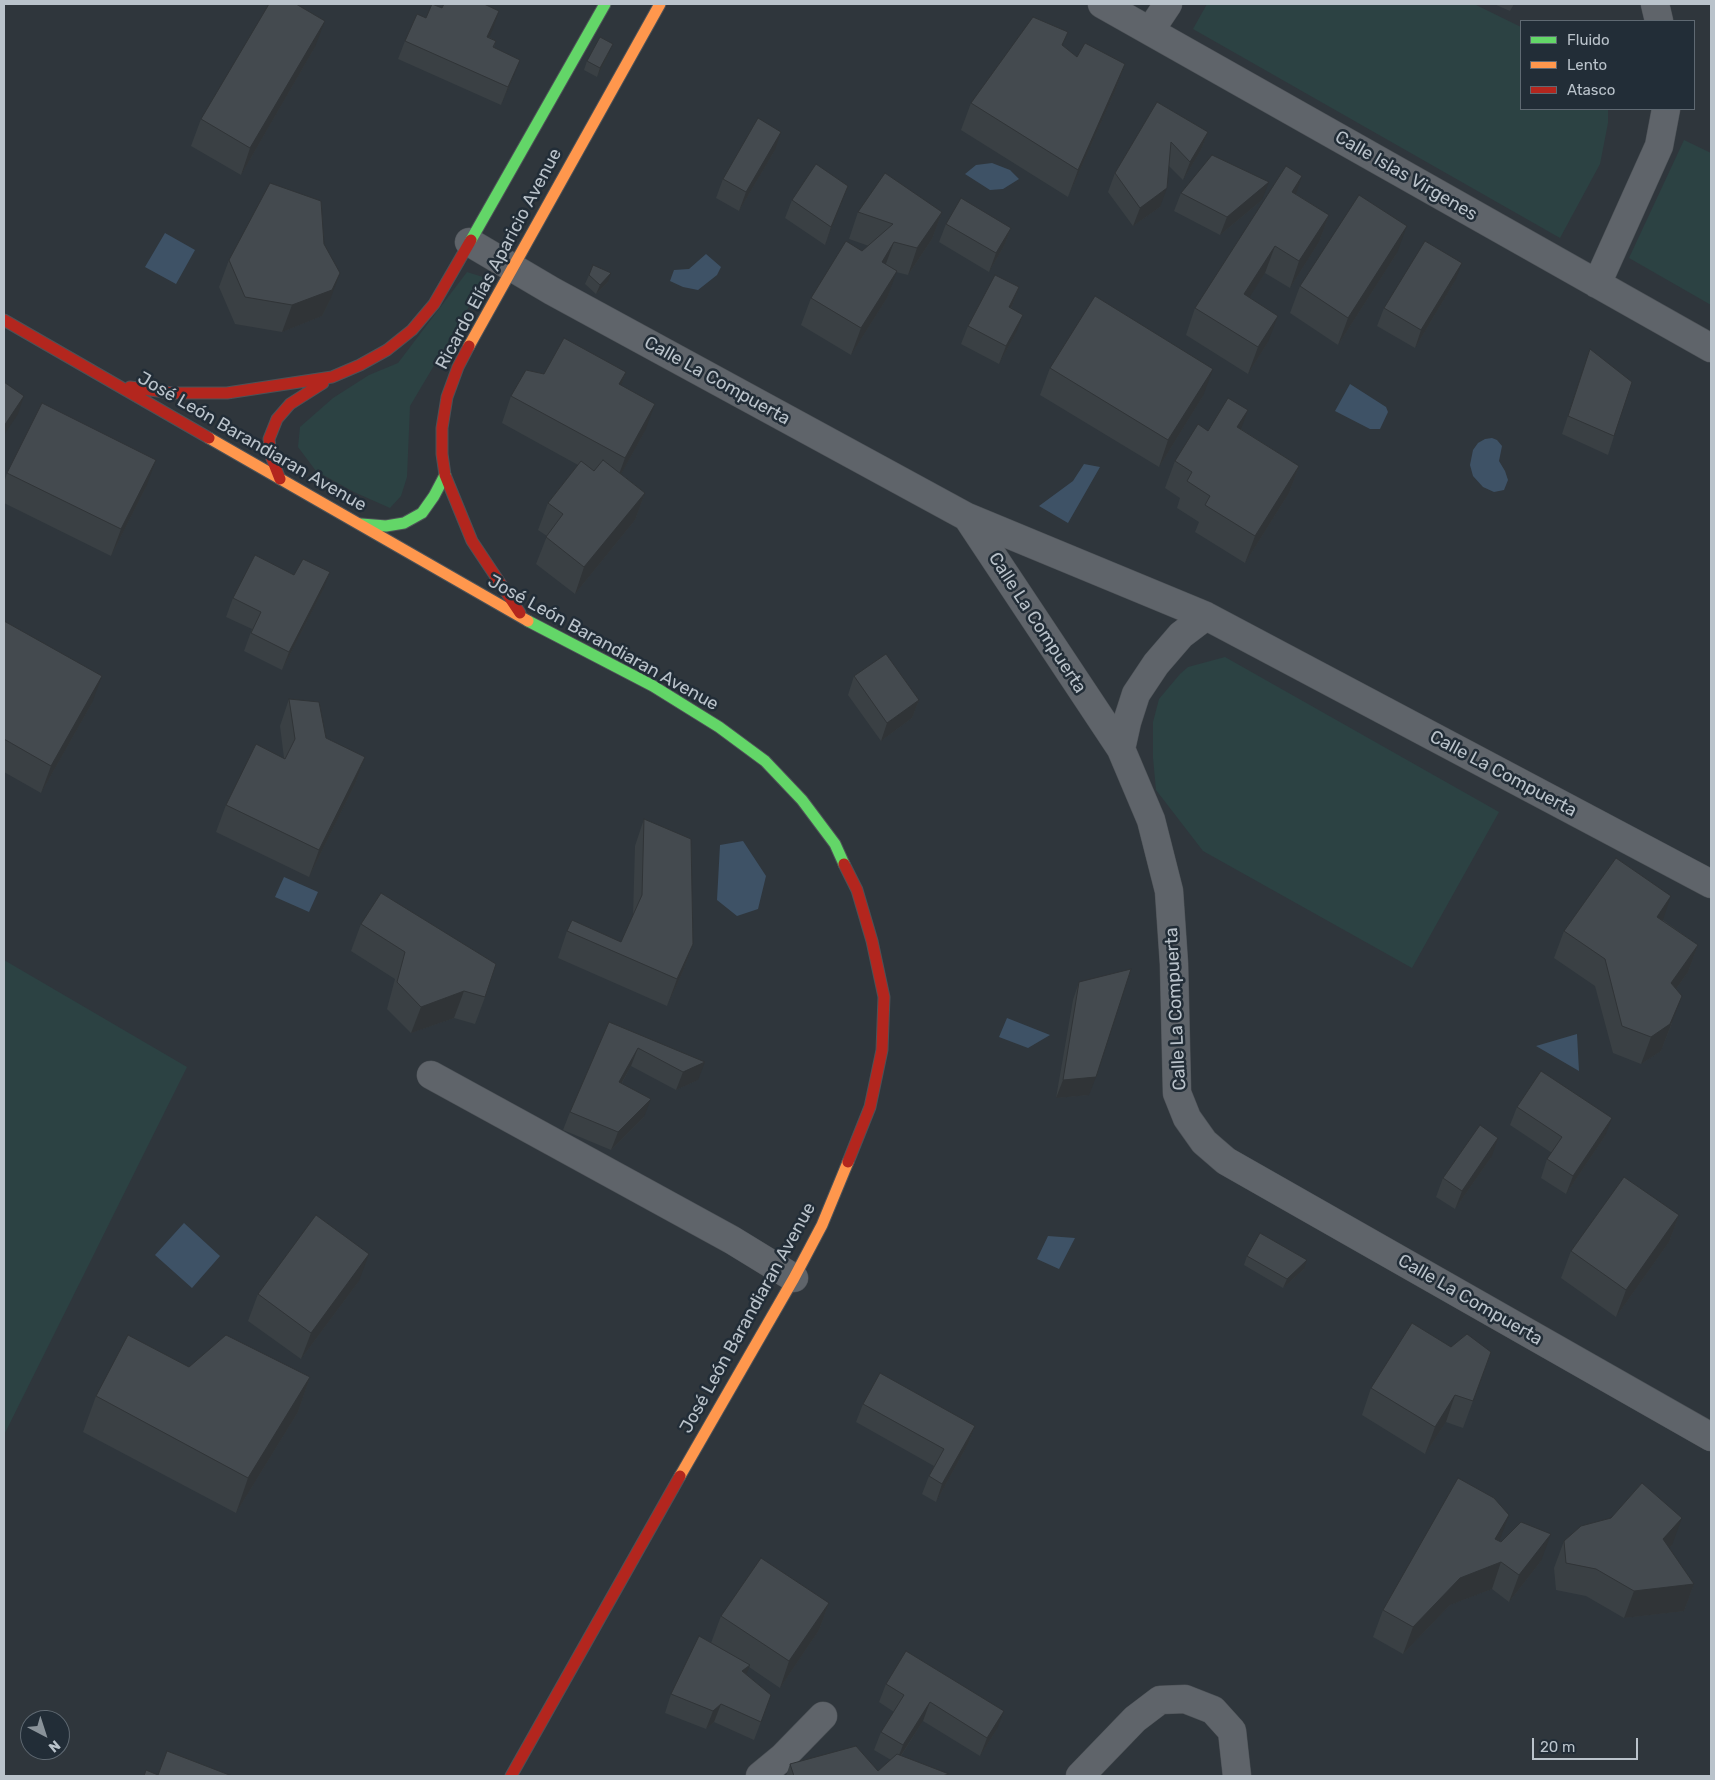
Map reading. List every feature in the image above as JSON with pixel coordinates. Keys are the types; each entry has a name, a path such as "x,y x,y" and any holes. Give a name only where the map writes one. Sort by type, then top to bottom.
{"street":[{"name":"Ricardo Elías Aparicio Avenue","path":"117,386 172,393 227,393 332,377 388,350 412,330 434,304 605,4"},
{"name":"Ricardo Elías Aparicio Avenue","path":"525,620 472,541 445,475 442,454 442,428 447,397 458,367 511,267 660,4"},
{"name":"Calle Islas Virgenes","path":"1102,4 1711,348"},
{"path":"1150,32 1168,4"},
{"path":"1655,4 1659,20"},
{"path":"1597,284 1659,146 1666,110"},
{"name":"Calle La Compuerta","path":"469,242 570,301 967,517 1206,616 1711,884"},
{"name":"José León Barandiaran Avenue","path":"4,320 525,620 653,686 720,727 765,761 802,800 835,844 858,890 872,941 884,997 882,1050 867,1115 822,1225 794,1278 651,1526 511,1776"},
{"path":"280,479 271,456 270,439 277,420 290,404 332,377"},
{"path":"359,524 386,526 410,520 422,513 445,475"},
{"name":"Calle La Compuerta","path":"967,517 1120,750 1151,820 1170,891 1177,1094 1187,1118 1204,1142 1226,1161 1711,1437"},
{"path":"1120,750 1136,694 1156,664 1181,635 1206,616"},
{"path":"431,1075 732,1240 794,1278"},
{"path":"1080,1776 1135,1720 1160,1700 1185,1700 1213,1710 1232,1731 1237,1776"},
{"path":"760,1776 783,1757 823,1716"}],"green space":[{"path":"1207,4 1474,4 1520,27 1520,110 1608,110 1608,123 1600,164 1560,238 1193,29"},
{"path":"1684,140 1711,153 1711,305 1629,258"},
{"path":"467,272 486,278 410,406 407,477 401,496 390,508 354,492 316,471 298,447 300,427 333,398 369,375 398,363"},
{"path":"1225,657 1499,812 1412,968 1203,851 1156,790 1153,758 1153,722 1159,699 1188,667"},
{"path":"4,960 187,1067 4,1435"}],"water":[{"path":"992,163 1010,170 1019,179 1003,189 990,190 965,174 976,165"},
{"path":"165,233 195,250 176,284 145,267"},
{"path":"706,254 721,267 717,275 698,290 683,287 670,281 674,270 689,269"},
{"path":"1350,384 1386,407 1388,412 1380,429 1370,429 1335,411"},
{"path":"1492,438 1497,440 1502,446 1499,461 1508,480 1504,490 1494,492 1483,487 1473,476 1470,465 1473,450 1478,443"},
{"path":"1084,464 1100,467 1068,523 1039,506 1073,481"},
{"path":"743,841 766,876 758,909 737,916 717,900 720,845"},
{"path":"284,877 318,892 309,912 275,897"},
{"path":"1007,1018 1050,1035 1028,1048 999,1037"},
{"path":"1577,1034 1579,1071 1536,1046"},
{"path":"184,1223 220,1256 192,1288 155,1255"},
{"path":"1048,1236 1075,1238 1059,1269 1037,1259"}],"building":[{"path":"269,4 296,4 325,21 250,148 201,119"},
{"path":"432,4 442,8 444,4 484,4 499,11 487,37 496,41 493,47 520,60 508,87 405,41 417,14 426,18"},
{"path":"1033,17 1068,32 1062,45 1077,57 1085,43 1125,64 1078,170 971,103"},
{"path":"600,37 613,44 600,68 587,61"},
{"path":"1157,102 1208,132 1190,162 1171,142 1167,188 1140,208 1115,173"},
{"path":"758,118 781,132 746,192 723,179"},
{"path":"1212,155 1269,182 1227,217 1181,193"},
{"path":"816,164 848,186 831,227 792,200"},
{"path":"1286,166 1302,176 1292,192 1329,215 1299,261 1275,246 1244,294 1278,316 1258,347 1195,308"},
{"path":"885,173 942,212 917,248 894,242 882,262 897,271 861,328 811,298 846,241 862,251 893,224 858,212"},
{"path":"270,183 321,201 324,244 340,273 332,290 292,305 245,297 229,260"},
{"path":"1359,195 1407,226 1348,318 1300,286"},
{"path":"961,198 1011,228 996,253 946,224"},
{"path":"1425,241 1462,263 1421,330 1384,308"},
{"path":"593,265 611,273 600,285 589,275"},
{"path":"995,275 1019,287 1009,307 1023,315 1006,346 968,326"},
{"path":"1095,296 1213,369 1168,440 1050,368"},
{"path":"564,338 626,372 619,384 655,404 625,458 511,396 526,370 544,374"},
{"path":"1590,349 1632,382 1614,436 1568,416"},
{"path":"4,382 24,396 4,426"},
{"path":"1228,398 1248,410 1237,427 1299,466 1255,536 1205,505 1210,496 1187,481 1192,472 1175,461 1198,424 1208,431"},
{"path":"42,403 156,460 121,529 7,473"},
{"path":"603,460 645,493 584,567 546,537 563,514 548,503 581,461 594,471"},
{"path":"255,555 294,575 303,559 330,572 289,652 251,633 261,612 233,598"},
{"path":"4,621 102,676 51,766 4,739"},
{"path":"886,654 919,700 887,723 854,676"},
{"path":"289,699 319,702 326,738 365,757 319,850 226,805 256,744 285,759 295,739"},
{"path":"644,819 691,839 693,944 677,979 567,931 572,920 621,942 642,895"},
{"path":"1616,858 1671,896 1657,917 1698,945 1671,983 1682,996 1670,1024 1651,1037 1622,1026 1605,959 1564,931"},
{"path":"381,893 496,964 485,997 464,991 421,1007 397,982 405,952 361,924"},
{"path":"1131,969 1096,1077 1063,1080 1079,982"},
{"path":"609,1022 705,1062 683,1072 638,1048 619,1082 651,1099 618,1132 570,1112"},
{"path":"1541,1071 1612,1118 1573,1176 1547,1159 1562,1137 1517,1107"},
{"path":"1480,1125 1498,1138 1462,1191 1443,1178"},
{"path":"1624,1177 1679,1215 1626,1290 1571,1251"},
{"path":"316,1215 369,1254 311,1333 258,1294"},
{"path":"1260,1233 1307,1260 1287,1279 1247,1256"},
{"path":"1412,1323 1451,1347 1467,1334 1491,1352 1473,1401 1455,1395 1435,1427 1371,1388"},
{"path":"128,1335 189,1367 226,1335 310,1377 248,1478 96,1396"},
{"path":"880,1373 975,1426 942,1484 929,1476 944,1449 863,1404"},
{"path":"1458,1478 1494,1498 1509,1515 1495,1539 1501,1542 1521,1522 1551,1534 1519,1575 1501,1562 1460,1578 1413,1627 1383,1610"},
{"path":"1642,1483 1682,1518 1663,1539 1694,1584 1634,1591 1596,1569 1566,1563 1564,1541 1581,1526 1611,1518"},
{"path":"761,1558 829,1603 789,1661 721,1616"},
{"path":"699,1636 750,1665 742,1671 771,1695 761,1722 721,1704 713,1711 671,1694"},
{"path":"906,1651 1004,1711 987,1738 930,1702 903,1745 881,1732 904,1695 886,1684"},
{"path":"856,1746 878,1771 897,1754 949,1774 942,1776 794,1776 790,1764"},
{"path":"167,1751 232,1776 144,1776 146,1770 158,1775"}],"traffic: fast":[{"path":"471,240 605,4"},
{"path":"361,524 386,526 404,523 422,513 445,475"},
{"path":"528,621 653,686 719,727 765,761 802,800 835,844 844,864"}],"traffic: slow":[{"path":"469,346 660,4"},
{"path":"209,438 528,621"},
{"path":"680,1476 794,1278 822,1225 848,1162"}],"traffic: jam":[{"path":"130,387 172,393 227,393 332,377 360,365 387,350 412,330 434,304 471,240"},
{"path":"4,320 209,438"},
{"path":"469,346 458,367 447,397 442,428 442,454 445,475 472,541 520,613"},
{"path":"280,479 271,456 269,439 277,419 290,404 323,383"},
{"path":"844,864 857,890 872,941 884,997 882,1050 870,1107 848,1162"},
{"path":"511,1776 680,1476"}]}
